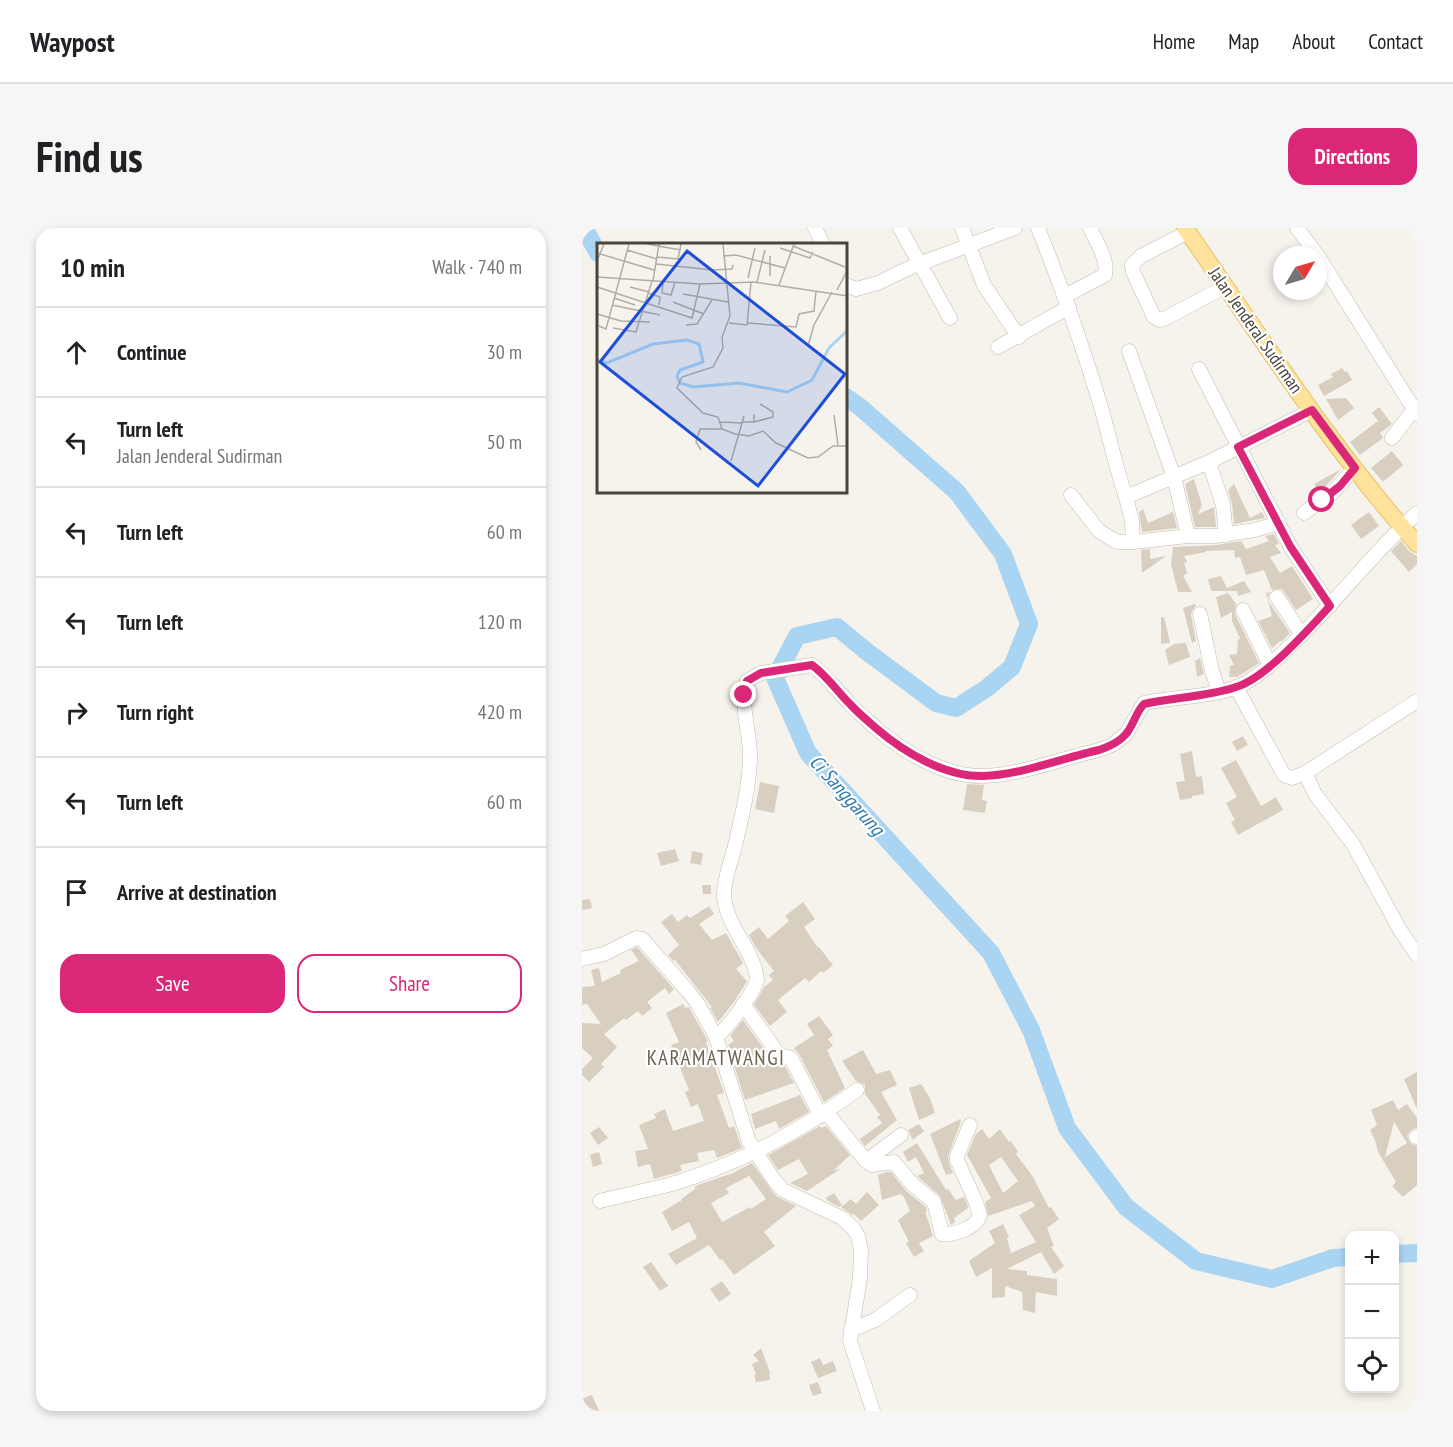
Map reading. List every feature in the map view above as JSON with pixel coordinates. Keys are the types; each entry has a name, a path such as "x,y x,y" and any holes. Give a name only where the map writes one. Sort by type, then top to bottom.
{"main road":[{"name":"Jalan Jenderal Sudirman","path":"1187,230 1312,410 1358,472 1417,544"}],"street":[{"path":"815,228 823,243"},
{"path":"900,228 950,318"},
{"path":"962,228 984,285 1019,337"},
{"path":"848,286 856,289 878,283 920,264 1015,228"},
{"path":"1038,228 1067,301 1100,403 1132,521 1133,542"},
{"path":"998,347 1019,337 1105,275 1105,263 1090,228"},
{"path":"1297,228 1310,246"},
{"path":"1187,230 1141,256 1132,265 1133,272 1154,317 1160,320 1166,318 1226,286"},
{"path":"1327,270 1416,412 1392,438"},
{"path":"1129,351 1174,477 1188,536"},
{"path":"1199,369 1299,562 1330,606"},
{"path":"1126,497 1209,462 1312,410"},
{"path":"1209,462 1223,504 1226,535"},
{"path":"1304,513 1358,472"},
{"path":"1071,495 1094,526 1117,542 1226,535 1279,525"},
{"path":"716,1037 756,985 757,974 732,922 724,894 726,877 742,817 751,758 744,695 747,681 761,673 812,665 880,731 915,756 942,768 981,776 1004,774 1112,745 1126,734 1144,704 1219,691 1246,682 1270,665 1302,635 1383,544 1417,513"},
{"path":"1277,597 1302,635"},
{"path":"1243,610 1270,665"},
{"path":"1200,614 1212,671 1219,691"},
{"path":"1236,687 1284,775 1292,778 1305,773 1417,701"},
{"path":"1305,773 1315,794 1353,844 1400,930 1417,955"},
{"path":"582,959 604,954 636,938 642,939 687,990 705,1016 716,1037 749,1142 774,1180 783,1190 847,1221 858,1236 861,1250 860,1278 850,1330 851,1350 867,1387 873,1411"},
{"path":"743,1004 779,1055 791,1058 824,1114 866,1161 872,1166 894,1162 912,1184 934,1202 942,1234 959,1232 978,1222 980,1215 957,1160 970,1125"},
{"path":"600,1201 671,1184 723,1166 755,1152 824,1114 857,1090"},
{"path":"866,1161 901,1135"},
{"path":"850,1330 875,1320 910,1295"}],"building":[{"path":"1342,368 1345,372 1347,371 1352,380 1324,396 1318,385 1333,377 1331,374"},
{"path":"1346,398 1354,408 1338,420 1326,399"},
{"path":"1379,407 1392,424 1380,433 1383,438 1360,455 1350,442 1378,421 1372,413"},
{"path":"1392,451 1403,465 1383,482 1371,468"},
{"path":"1341,469 1326,486 1319,491 1314,484"},
{"path":"1194,479 1202,505 1198,514 1214,507 1216,527 1195,527 1185,484"},
{"path":"1234,484 1250,518 1262,512 1265,518 1234,524 1228,490"},
{"path":"1143,509 1148,523 1173,512 1177,528 1142,532 1139,512"},
{"path":"1369,512 1379,526 1361,539 1351,525"},
{"path":"1274,534 1279,544 1275,545 1281,553 1270,557 1280,573 1292,566 1313,599 1296,610 1282,589 1272,590 1264,570 1246,575 1240,557 1235,558 1234,550 1206,551 1184,556 1187,562 1184,563 1187,573 1183,576 1192,592 1178,592 1171,564 1173,547 1241,541 1246,549 1269,541 1265,536"},
{"path":"1401,541 1409,551 1417,556 1417,564 1409,572 1391,551"},
{"path":"1150,549 1150,559 1166,556 1142,573 1141,550"},
{"path":"1221,576 1227,588 1244,581 1251,592 1238,596 1237,591 1211,591 1208,579"},
{"path":"1270,592 1269,602 1290,633 1272,648 1258,621 1272,616 1266,593"},
{"path":"1228,593 1236,604 1235,614 1259,663 1237,677 1229,677 1230,666 1234,665 1229,655 1237,654 1240,638 1232,621 1232,612 1221,618 1216,597"},
{"path":"1195,604 1191,615 1196,641 1192,643 1183,608"},
{"path":"1161,617 1164,617 1170,643 1161,644"},
{"path":"1186,643 1190,657 1169,665 1165,650 1174,644"},
{"path":"1200,658 1204,674 1197,677 1195,661"},
{"path":"1243,736 1248,745 1237,751 1232,742"},
{"path":"1192,751 1196,777 1202,776 1204,794 1180,800 1176,782 1185,781 1180,754"},
{"path":"1236,760 1261,806 1276,797 1283,810 1238,835 1231,822 1235,820 1226,803 1237,797 1221,768"},
{"path":"760,782 779,786 774,813 755,809"},
{"path":"967,784 984,785 982,800 987,801 985,813 963,810"},
{"path":"675,849 679,861 661,866 657,853"},
{"path":"692,851 703,853 701,865 690,863"},
{"path":"702,885 711,885 711,894 703,894"},
{"path":"590,899 592,908 582,910 582,900"},
{"path":"803,902 815,919 804,927 833,965 823,973 821,971 809,982 805,978 778,1000 787,1012 770,1026 754,1005 764,987 773,980 769,975 774,971 749,935 759,927 768,939 789,921 785,916"},
{"path":"709,906 714,914 699,924 712,940 726,933 743,963 736,969 747,981 718,1022 710,1008 712,1007 675,960 673,961 668,955 679,945 661,922 672,914 678,922 687,915 690,918"},
{"path":"637,947 674,989 669,994 665,988 647,1002 652,1008 642,1016 638,1011 626,1020 624,1018 604,1034 617,1047 601,1064 604,1067 589,1082 582,1075 582,1069 593,1058 582,1048 582,1023 601,1024 587,1004 582,1005 582,987 595,986 591,970 599,968 602,982 639,961 631,950"},
{"path":"683,1004 685,1008 689,1007 708,1041 706,1042 724,1093 717,1095 729,1128 734,1126 742,1148 717,1158 714,1150 697,1153 699,1161 680,1165 682,1171 654,1179 650,1164 638,1167 635,1151 648,1149 639,1125 656,1118 654,1114 665,1109 673,1131 704,1121 698,1104 691,1107 685,1092 689,1090 671,1045 679,1042 666,1013"},
{"path":"819,1016 833,1035 828,1039 833,1046 827,1050 845,1088 824,1102 794,1048 814,1035 807,1024"},
{"path":"743,1020 772,1060 785,1066 794,1083 745,1100 733,1062 739,1060 728,1045 734,1041 730,1036"},
{"path":"863,1050 876,1074 890,1070 897,1085 881,1092 897,1120 865,1146 860,1139 882,1123 877,1117 880,1115 865,1094 865,1085 856,1081 842,1061"},
{"path":"1417,1072 1417,1109 1404,1079"},
{"path":"921,1084 930,1098 935,1113 919,1120 909,1088"},
{"path":"800,1095 809,1112 779,1129 776,1121 755,1129 751,1114"},
{"path":"1393,1100 1398,1110 1407,1104 1417,1118 1417,1128 1411,1130 1407,1136 1411,1144 1417,1146 1417,1185 1403,1197 1392,1186 1396,1182 1378,1152 1370,1130 1377,1125 1371,1110","holes":["1394,1122 1407,1143 1385,1157"]},
{"path":"960,1119 961,1122 948,1156 953,1173 946,1175 930,1134"},
{"path":"919,1124 924,1131 913,1140 908,1130"},
{"path":"820,1126 821,1128 826,1126 850,1155 834,1170 840,1169 807,1191 790,1183 808,1174 799,1159 778,1170 768,1155"},
{"path":"599,1127 608,1138 598,1145 590,1133"},
{"path":"982,1129 989,1139 1000,1129 1009,1142 1011,1141 1018,1152 1016,1154 1033,1177 1049,1208 1051,1207 1059,1219 1047,1228 1054,1246 1051,1247 1064,1266 1054,1274 1041,1252 1007,1269 1027,1271 1027,1275 1057,1279 1057,1296 1036,1292 1035,1313 1023,1310 1022,1292 1005,1286 1005,1297 992,1298 992,1268 976,1277 969,1261 995,1243 989,1231 1003,1224 1009,1237 1007,1238 1011,1253 1036,1242 1019,1215 1035,1206 1032,1201 988,1216 985,1202 991,1198 967,1155 976,1134","holes":["1001,1157 1018,1181 1003,1193 989,1165"]},
{"path":"917,1143 946,1190 948,1189 956,1200 964,1197 967,1203 968,1208 954,1218 955,1222 951,1225 940,1196 917,1176 924,1173 916,1157 908,1162 903,1152"},
{"path":"599,1152 602,1164 593,1167 590,1155"},
{"path":"752,1163 776,1196 796,1206 764,1232 775,1246 734,1275 709,1245 676,1265 668,1254 697,1238 689,1222 672,1231 662,1212 682,1200 695,1189 695,1186 733,1173","holes":["749,1176 766,1199 751,1209 750,1207 722,1222 711,1203 729,1193 726,1188"]},
{"path":"891,1172 906,1191 926,1207 927,1212 925,1211 933,1236 919,1243 924,1251 914,1257 898,1220 910,1211 904,1197 900,1194 882,1200 878,1175"},
{"path":"867,1192 879,1205 861,1221 841,1207 851,1199 856,1204"},
{"path":"834,1193 842,1205 839,1207 826,1198"},
{"path":"651,1262 668,1286 660,1291 643,1267"},
{"path":"722,1281 731,1294 719,1302 710,1289"},
{"path":"761,1348 771,1375 769,1373 770,1380 756,1382 752,1364 759,1361 753,1355"},
{"path":"820,1358 823,1365 833,1361 837,1371 818,1378 811,1362"},
{"path":"818,1382 822,1393 813,1396 809,1385"},
{"path":"592,1395 599,1411 582,1411 582,1399"}],"waterway":[{"name":"Ci Sanggarung","path":"584,228 597,251"},
{"name":"Ci Sanggarung","path":"848,398 957,492 1003,554 1029,624 1012,667 987,688 956,708 936,703 837,627 797,636 775,678 808,753 991,953 1031,1030 1067,1128 1126,1207 1196,1261 1272,1279 1333,1258 1345,1257"},
{"name":"Ci Sanggarung","path":"1399,1254 1417,1253"}],"district":[{"name":"KARAMATWANGI","path":"716,1057"}],"route":[{"path":"744,695 747,681 754,676 812,665 850,704 902,747 925,762 972,776 1004,774 1099,750 1112,745 1130,730 1137,713 1144,704 1219,691 1246,682 1276,660 1330,606 1299,562 1238,447 1312,410 1355,468 1340,486 1322,500"}]}
